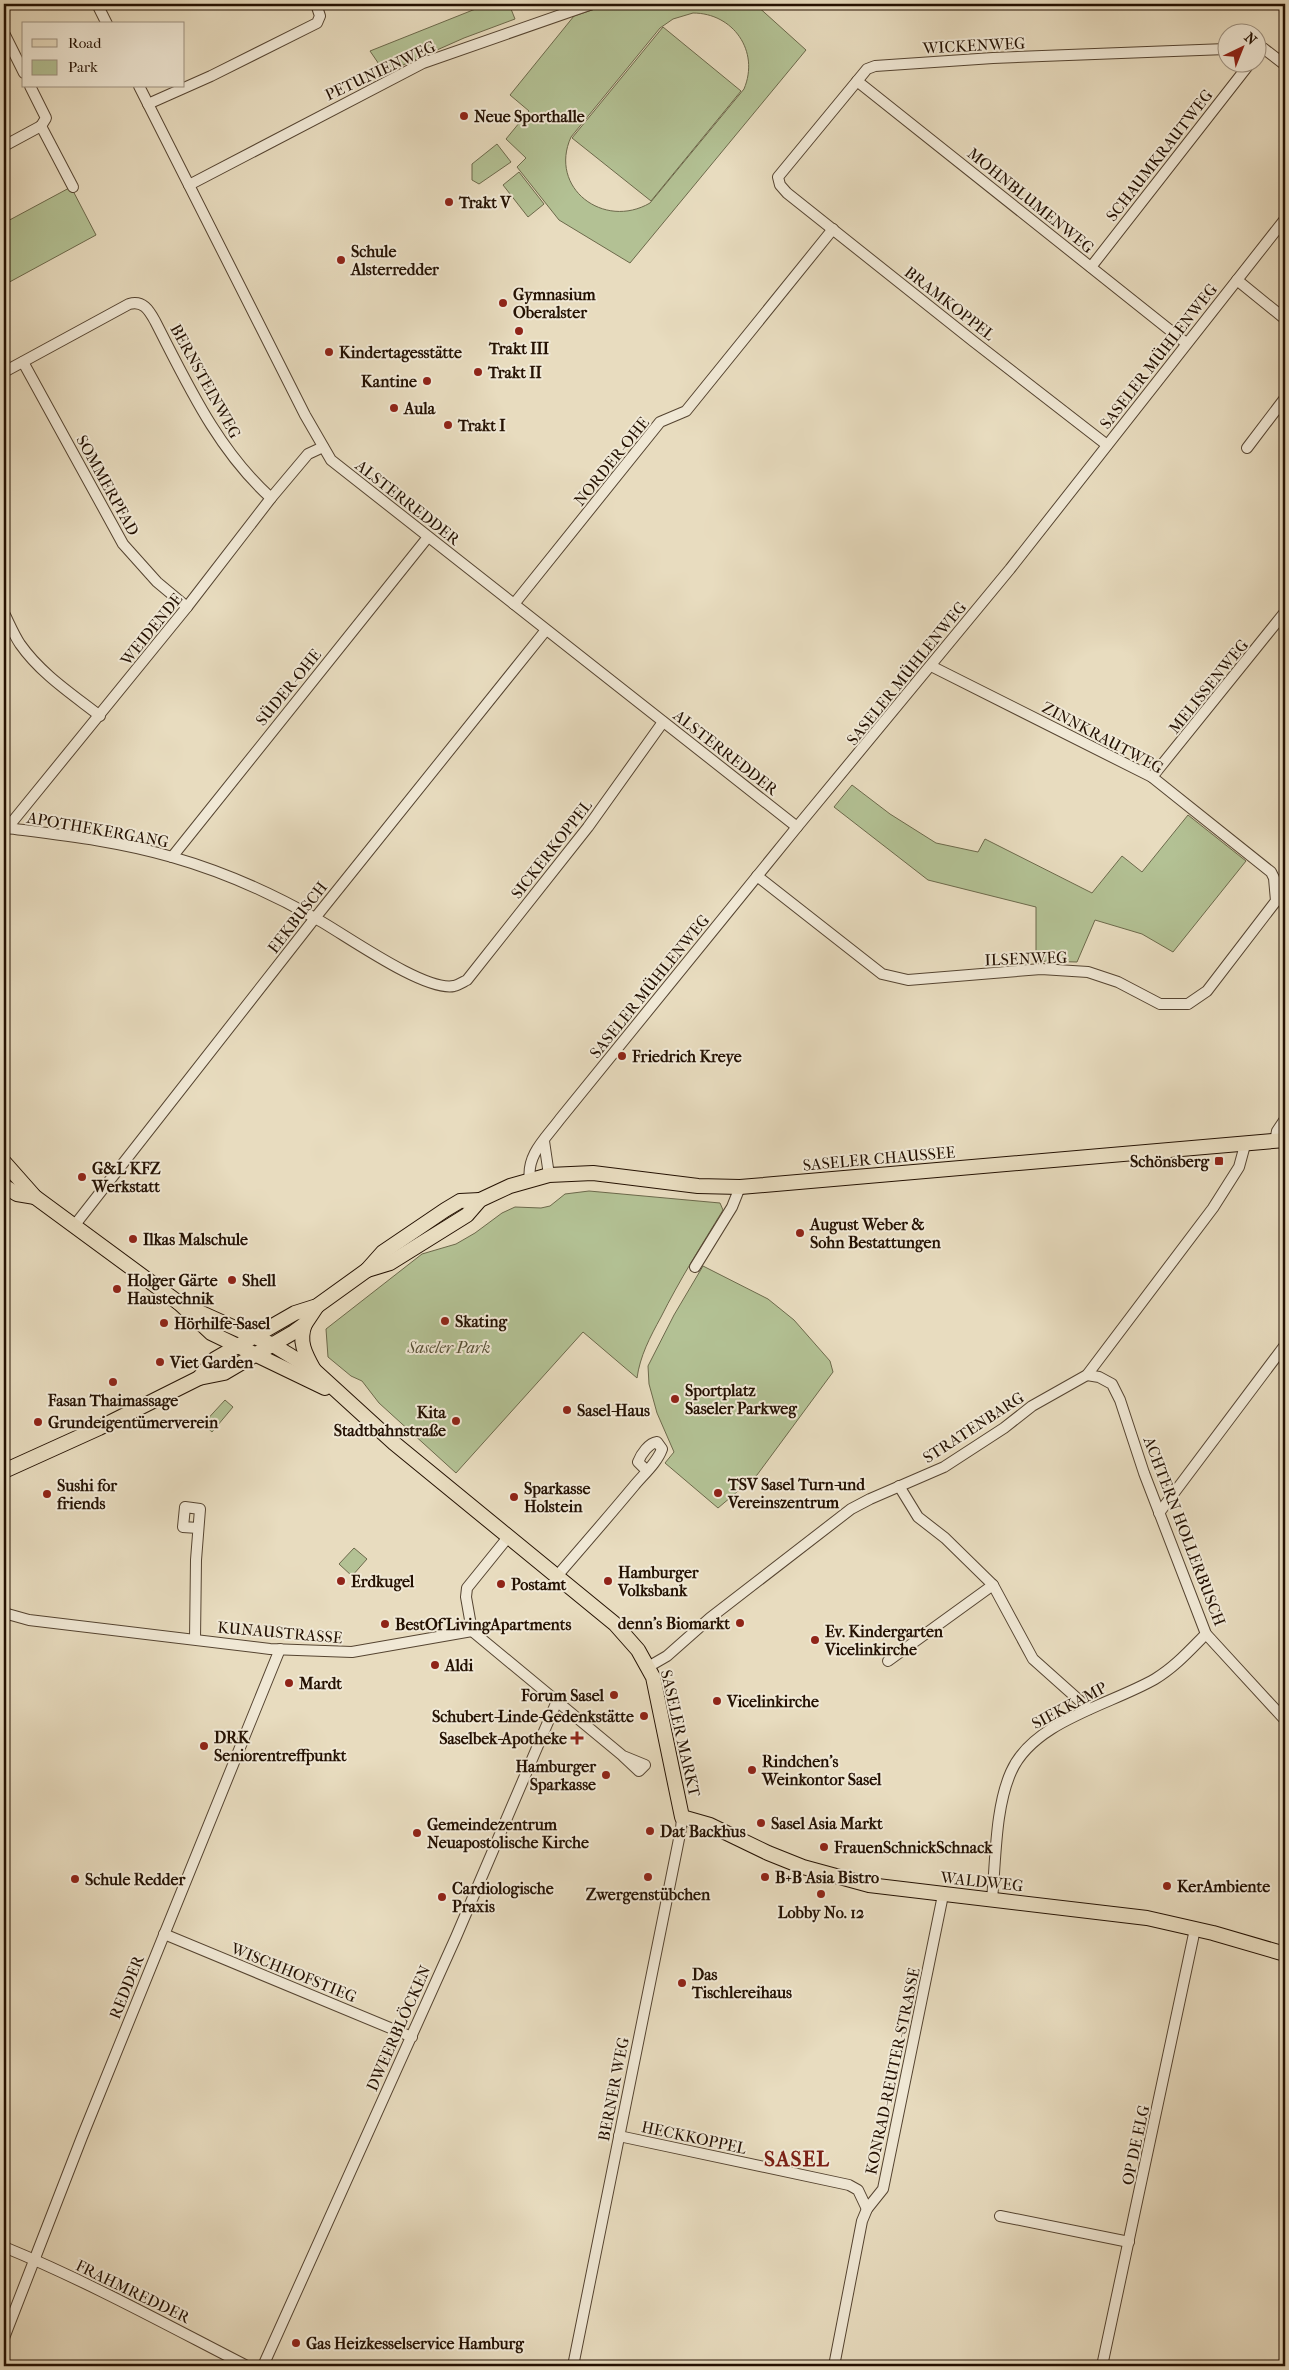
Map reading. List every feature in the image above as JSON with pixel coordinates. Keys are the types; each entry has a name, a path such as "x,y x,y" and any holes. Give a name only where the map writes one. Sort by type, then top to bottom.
{"main road":[{"name":"SASELER CHAUSSEE","path":"199,1378 215,1359 295,1313 317,1306 367,1270 390,1262 467,1215 480,1200 510,1186 549,1175 593,1173 698,1186 740,1187 1280,1141"},
{"path":"4,1162 35,1197 179,1303 206,1329 237,1347 312,1380 344,1398"},
{"path":"4,1186 17,1194 35,1197"},
{"path":"179,1303 273,1345 314,1370 344,1398"},
{"name":"SASELER CHAUSSEE","path":"4,1471 99,1428 199,1378 224,1373 256,1356 305,1324 317,1306"},
{"path":"305,1324 301,1336 302,1345 314,1370"},
{"name":"SASELER MARKT","path":"344,1398 394,1443 615,1624 638,1650 648,1667 657,1694 682,1817"},
{"name":"WALDWEG","path":"682,1817 710,1826 768,1853 830,1875 869,1884 1147,1918 1285,1954"}],"street":[{"path":"97,4 106,22"},
{"path":"185,87 317,23 320,16 316,4"},
{"name":"PETUNIENWEG","path":"190,185 423,63 592,4"},
{"path":"4,33 22,69"},
{"name":"WICKENWEG","path":"778,181 780,174 867,69 874,66 993,58 1216,49"},
{"path":"1266,54 1285,65"},
{"name":"SCHAUMKRAUTWEG","path":"1091,267 1243,72"},
{"name":"MOHNBLUMENWEG","path":"857,81 1186,343"},
{"path":"4,146 41,126 46,118 31,88"},
{"name":"ALSTERREDDER","path":"140,88 323,447 338,467 797,827"},
{"path":"148,104 183,88"},
{"path":"41,126 73,186"},
{"name":"BRAMKOPPEL","path":"778,181 782,189 1107,445"},
{"name":"SASELER MÜHLENWEG","path":"530,1180 529,1163 544,1141 757,876 1010,569 1285,219"},
{"name":"NORDER-OHE","path":"514,604 660,422 686,411 833,229"},
{"path":"1237,280 1285,319"},
{"name":"BERNSTEINWEG","path":"23,362 134,302 144,306 150,312 200,408 225,448 245,473 271,498"},
{"path":"4,372 23,362"},
{"name":"SOMMERPFAD","path":"23,362 123,544 157,582 187,608"},
{"path":"1247,448 1285,398"},
{"name":"WEIDENDE","path":"5,830 187,608 271,498 308,454 323,447"},
{"name":"SÜDER-OHE","path":"172,857 428,536"},
{"name":"MELISSENWEG","path":"1152,777 1285,612"},
{"path":"4,613 19,643 35,662 58,684 100,716"},
{"name":"EEKBUSCH","path":"74,1226 315,918 546,630"},
{"name":"ZINNKRAUTWEG","path":"931,666 1152,777 1272,872"},
{"name":"SICKERKOPPEL","path":"455,986 468,980 588,827 663,722"},
{"name":"APOTHEKERGANG","path":"5,830 121,845 172,857 246,884 315,918 386,962 428,981 455,986"},
{"name":"ILSENWEG","path":"757,876 882,974 908,980 1041,969 1088,972 1118,982 1160,1004 1188,1004 1207,991 1276,901 1272,872"},
{"path":"1280,1141 1277,1131 1285,1120"},
{"path":"544,1141 549,1175"},
{"name":"STRATENBARG","path":"648,1667 667,1656 710,1618 851,1509 944,1467 1004,1428 1032,1406 1087,1375 1213,1208 1239,1167 1245,1145"},
{"path":"695,1267 732,1207 740,1187"},
{"path":"1159,1512 1285,1345"},
{"name":"ACHTERN HOLLERBUSCH","path":"1087,1375 1099,1377 1112,1384 1120,1400 1159,1512 1206,1634 1285,1720"},
{"path":"557,1576 647,1471"},
{"path":"899,1486 918,1517 945,1538 992,1585 1033,1659 1089,1709"},
{"path":"195,1639 198,1528"},
{"path":"509,1536 467,1588 466,1597 472,1631 622,1756"},
{"path":"888,1660 992,1585"},
{"name":"KUNAUSTRASSE","path":"4,1613 29,1620 280,1649 352,1652 472,1631"},
{"name":"SIEKKAMP","path":"992,1899 1005,1788 1010,1773 1023,1751 1035,1739 1089,1709 1154,1679 1171,1668 1206,1634"},
{"name":"REDDER","path":"4,2338 164,1934 280,1649"},
{"name":"DWEERBLÖCKEN","path":"263,2366 412,2037 557,1701"},
{"name":"BERNER WEG","path":"573,2366 681,1830 682,1817"},
{"name":"KONRAD-REUTER-STRASSE","path":"834,2366 862,2221 867,2209 883,2189 943,1894"},
{"name":"OP DE ELG","path":"1102,2366 1195,1929"},
{"name":"WISCHHOFSTIEG","path":"164,1934 412,2037"},
{"name":"HECKKOPPEL","path":"619,2136 850,2184 858,2190 867,2209"},
{"path":"1000,2216 1129,2242"},
{"name":"FRAHMREDDER","path":"4,2247 34,2259 247,2366"}],"green space":[{"path":"488,4 509,4 515,19 464,38 385,73 370,51"},
{"path":"610,4 755,4 806,50 630,263 559,220 517,167 526,158 506,139 529,111 510,95 574,16","holes":["693,13 707,15 731,27 740,37 748,61 748,75 744,89 650,203 632,210 615,211 599,207 585,199 574,187 567,173 566,156 571,137 660,28 673,19"]},
{"path":"663,27 741,91 651,201 572,138"},
{"path":"497,144 511,162 479,184 472,180 472,164"},
{"path":"519,172 544,204 528,217 503,185"},
{"path":"71,187 96,235 4,285 4,223"},
{"path":"852,785 890,814 936,843 978,852 985,839 1092,893 1122,856 1142,872 1188,815 1246,861 1173,952 1142,934 1095,920 1077,962 1036,961 1036,907 928,880 834,807"},
{"name":"Saseler Park","path":"589,1191 720,1203 723,1210 653,1332 643,1354 637,1378 583,1332 456,1473 379,1403 362,1381 351,1376 328,1357 326,1329 422,1254 456,1244 502,1213 515,1207 541,1208 550,1206 565,1194"},
{"path":"703,1266 768,1299 794,1320 830,1361 833,1372 757,1475 718,1508 665,1463 674,1452 657,1413 649,1384 648,1366 674,1315"},
{"path":"225,1400 233,1407 212,1432 203,1424"},
{"path":"354,1548 367,1559 352,1576 339,1564"}],"place":[{"name":"Neue Sporthalle","path":"464,116"},
{"name":"Trakt V","path":"449,202"},
{"name":"Schule Alsterredder","path":"341,260"},
{"name":"Gymnasium Oberalster","path":"503,303"},
{"name":"Trakt III","path":"519,331"},
{"name":"Kindertagesstätte","path":"329,352"},
{"name":"Trakt II","path":"478,372"},
{"name":"Kantine","path":"427,381"},
{"name":"Aula","path":"394,408"},
{"name":"Trakt I","path":"448,425"},
{"name":"Friedrich Kreye","path":"622,1056"},
{"name":"Schönsberg","path":"1219,1161"},
{"name":"G&L KFZ Werkstatt","path":"82,1177"},
{"name":"August Weber & Sohn Bestattungen","path":"800,1233"},
{"name":"Ilkas Malschule","path":"133,1239"},
{"name":"Shell","path":"232,1280"},
{"name":"Holger Gärte Haustechnik","path":"117,1289"},
{"name":"Skating","path":"445,1321"},
{"name":"Hörhilfe-Sasel","path":"164,1323"},
{"name":"Viet Garden","path":"160,1362"},
{"name":"Fasan Thaimassage","path":"113,1382"},
{"name":"Sportplatz Saseler Parkweg","path":"675,1399"},
{"name":"Sasel-Haus","path":"567,1410"},
{"name":"Kita Stadtbahnstraße","path":"456,1421"},
{"name":"Grundeigentümerverein","path":"38,1422"},
{"name":"TSV Sasel Turn-und Vereinszentrum","path":"718,1493"},
{"name":"Sushi for friends","path":"47,1494"},
{"name":"Sparkasse Holstein","path":"514,1497"},
{"name":"Erdkugel","path":"341,1581"},
{"name":"Hamburger Volksbank","path":"608,1581"},
{"name":"Postamt","path":"501,1584"},
{"name":"denn's Biomarkt","path":"740,1623"},
{"name":"BestOfLivingApartments","path":"385,1624"},
{"name":"Ev. Kindergarten Vicelinkirche","path":"815,1640"},
{"name":"Aldi","path":"435,1665"},
{"name":"Mardt","path":"289,1683"},
{"name":"Forum Sasel","path":"614,1695"},
{"name":"Vicelinkirche","path":"717,1701"},
{"name":"Schubert-Linde-Gedenkstätte","path":"644,1716"},
{"name":"Saselbek-Apotheke","path":"577,1738"},
{"name":"DRK Seniorentreffpunkt","path":"204,1746"},
{"name":"Rindchen's Weinkontor Sasel","path":"752,1770"},
{"name":"Hamburger Sparkasse","path":"606,1775"},
{"name":"Sasel Asia Markt","path":"761,1823"},
{"name":"Dat Backhus","path":"650,1831"},
{"name":"Gemeindezentrum Neuapostolische Kirche","path":"417,1833"},
{"name":"FrauenSchnickSchnack","path":"824,1847"},
{"name":"Zwergenstübchen","path":"648,1877"},
{"name":"B+B Asia Bistro","path":"765,1877"},
{"name":"Schule Redder","path":"75,1879"},
{"name":"KerAmbiente","path":"1167,1886"},
{"name":"Lobby No. 12","path":"821,1894"},
{"name":"Cardiologische Praxis","path":"442,1897"},
{"name":"Das Tischlereihaus","path":"682,1983"},
{"name":"Gas Heizkesselservice Hamburg","path":"296,2343"}],"district":[{"name":"SASEL","path":"797,2159"}]}
